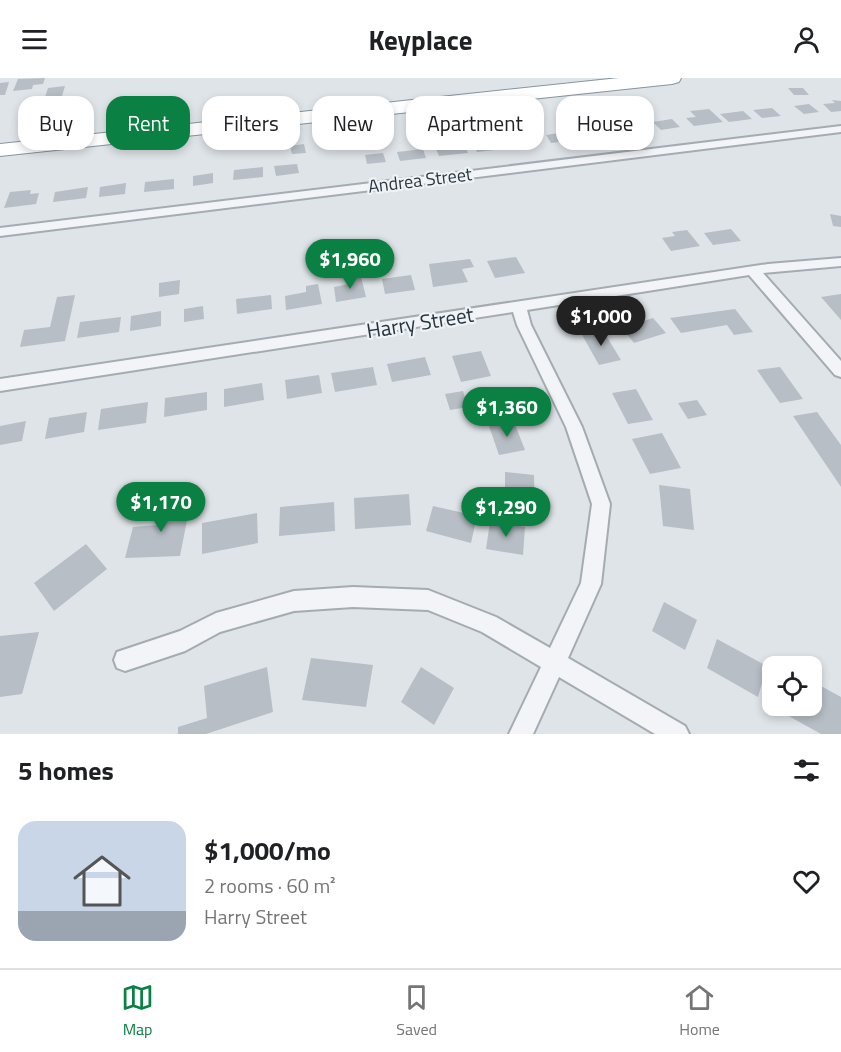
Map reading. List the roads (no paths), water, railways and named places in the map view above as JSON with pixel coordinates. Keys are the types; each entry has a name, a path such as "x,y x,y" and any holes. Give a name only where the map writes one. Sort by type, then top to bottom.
{"highway":[{"path":"0,131 509,78"},
{"path":"0,150 672,78"}],"street":[{"name":"Andrea Street","path":"0,232 841,129"},
{"name":"Harry Street","path":"0,385 753,271 841,262"},
{"path":"753,271 841,371"},
{"path":"519,308 524,325 574,427 601,504 591,584 522,734"},
{"path":"125,660 185,640 216,623 294,601 354,597 428,600 489,624 556,661 677,734"}]}
